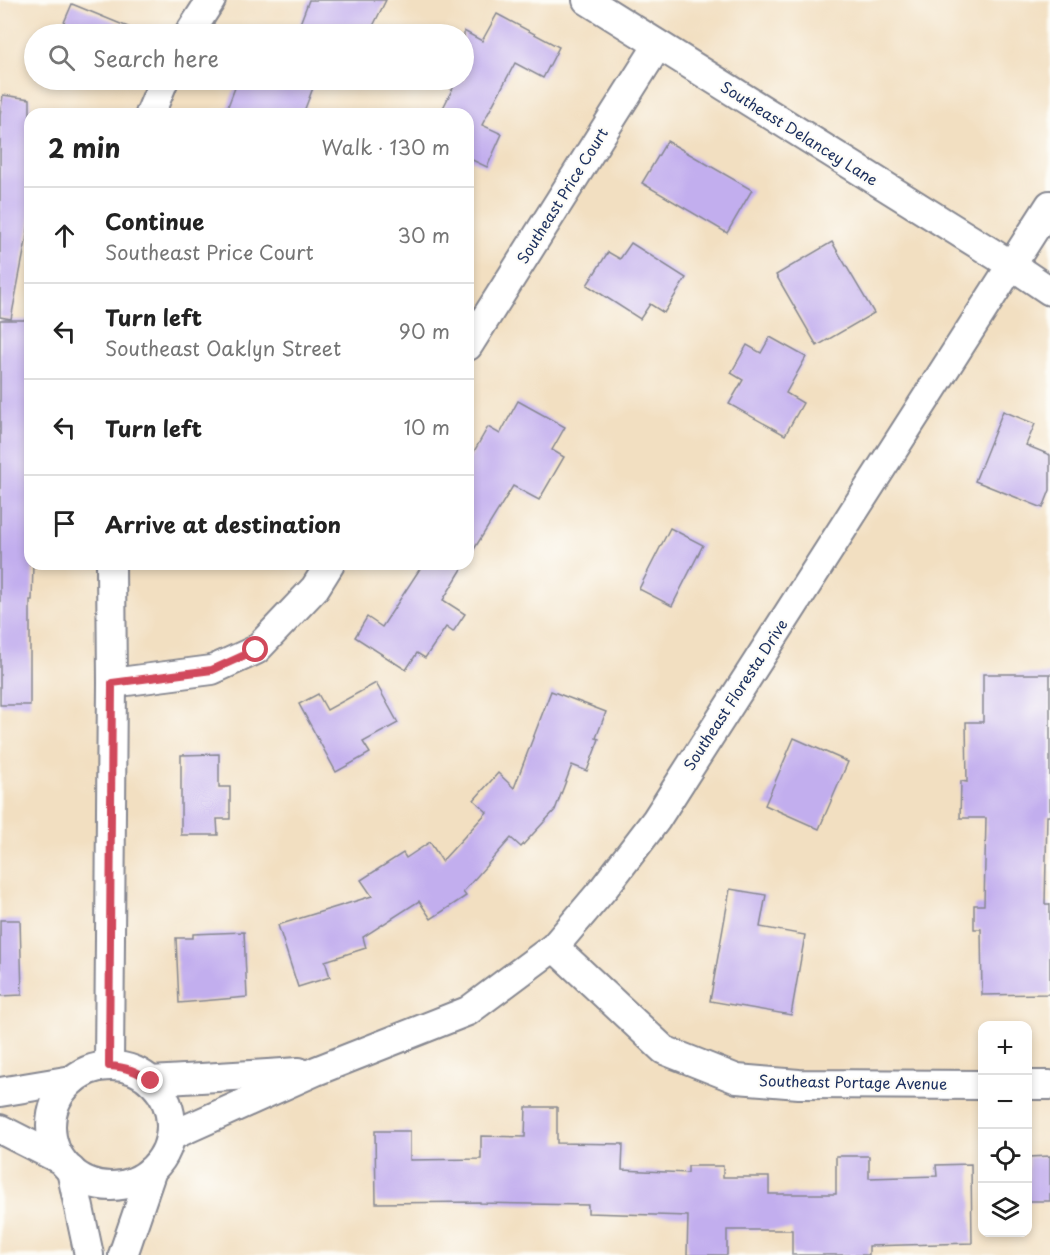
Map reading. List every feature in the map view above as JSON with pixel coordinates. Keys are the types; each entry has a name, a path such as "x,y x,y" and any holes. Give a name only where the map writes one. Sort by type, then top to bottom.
{"street":[{"path":"195,24 211,0"},
{"name":"Southeast Delancey Lane","path":"587,0 1050,291"},
{"name":"Southeast Price Court","path":"474,336 658,45"},
{"path":"152,108 160,90"},
{"name":"Southeast Floresta Drive","path":"171,1136 316,1071 468,1011 554,947 604,888 656,820 1050,205"},
{"path":"109,1066 111,570"},
{"path":"112,683 212,670 256,650 315,588 326,570"},
{"name":"Southeast Portage Avenue","path":"554,947 664,1050 737,1079 799,1084 978,1085"},
{"path":"0,1092 72,1080 95,1068 124,1067 138,1072 151,1081 164,1096 171,1116 171,1136 164,1155 152,1170 128,1183 102,1185 85,1180 66,1165 0,1129"},
{"name":"Southeast Floresta Drive","path":"151,1081 316,1071"},
{"path":"72,1080 60,1094 52,1110 50,1127 53,1144 66,1165 89,1255"},
{"path":"1032,1085 1050,1085"},
{"path":"123,1255 152,1170"}],"building":[{"path":"309,0 386,0 374,24 300,24"},
{"path":"72,4 121,24 63,24"},
{"path":"497,14 559,47 543,78 515,63 482,125 502,134 487,167 474,161 474,108 443,108 452,90 474,90 474,37 482,41"},
{"path":"234,90 312,90 305,108 227,108"},
{"path":"3,95 30,99 30,108 24,108 24,251 11,319 0,317 0,115"},
{"path":"667,141 752,190 727,233 642,183"},
{"path":"832,242 874,313 817,346 776,275"},
{"path":"631,243 686,278 664,313 650,304 640,319 587,285 608,252 620,259"},
{"path":"0,320 24,320 24,570 33,570 32,600 30,600 30,705 0,705"},
{"path":"770,337 806,357 786,393 803,403 785,435 729,404 743,380 731,373 747,345 761,353"},
{"path":"518,401 565,427 552,450 564,457 539,500 513,486 474,549 474,452 488,427 500,434"},
{"path":"1003,411 1035,424 1026,445 1050,455 1050,490 1043,508 975,481"},
{"path":"670,528 703,545 672,606 639,589"},
{"path":"419,570 461,570 443,600 465,614 453,632 446,627 425,658 417,653 406,670 355,637 367,617 382,627"},
{"path":"983,674 1050,674 1050,816 1047,816 1045,904 1050,904 1050,994 982,995 981,929 974,929 974,905 984,905 986,818 960,818 961,781 967,782 966,722 983,722"},
{"path":"376,683 398,723 363,742 370,753 336,772 299,704 318,694 327,710"},
{"path":"551,691 606,712 587,771 572,765 555,810 521,847 511,838 463,892 466,896 431,919 419,901 363,937 366,948 325,961 330,977 298,987 278,925 372,896 361,880 403,853 406,858 430,842 442,861 487,812 474,800 498,773 514,788"},
{"path":"794,738 848,762 819,829 765,805"},
{"path":"219,754 219,787 230,787 230,819 217,819 218,835 181,835 181,755"},
{"path":"730,889 766,895 760,927 805,935 791,1015 710,1001"},
{"path":"0,920 20,920 22,995 0,996"},
{"path":"244,932 247,997 179,1003 176,938 193,938 193,934"},
{"path":"526,1107 557,1107 557,1143 623,1144 622,1170 688,1173 688,1166 723,1166 723,1177 769,1177 769,1194 836,1194 836,1156 869,1156 869,1178 937,1176 936,1165 971,1164 972,1243 869,1246 869,1255 792,1255 792,1230 727,1230 727,1255 687,1255 688,1216 588,1213 588,1205 480,1202 376,1203 375,1131 410,1131 410,1160 481,1159 481,1136 525,1137"},
{"path":"1050,1156 1050,1201 1032,1201 1032,1157"}],"route":[{"path":"151,1081 138,1072 124,1067 109,1066 112,683 212,670 256,650"}]}
